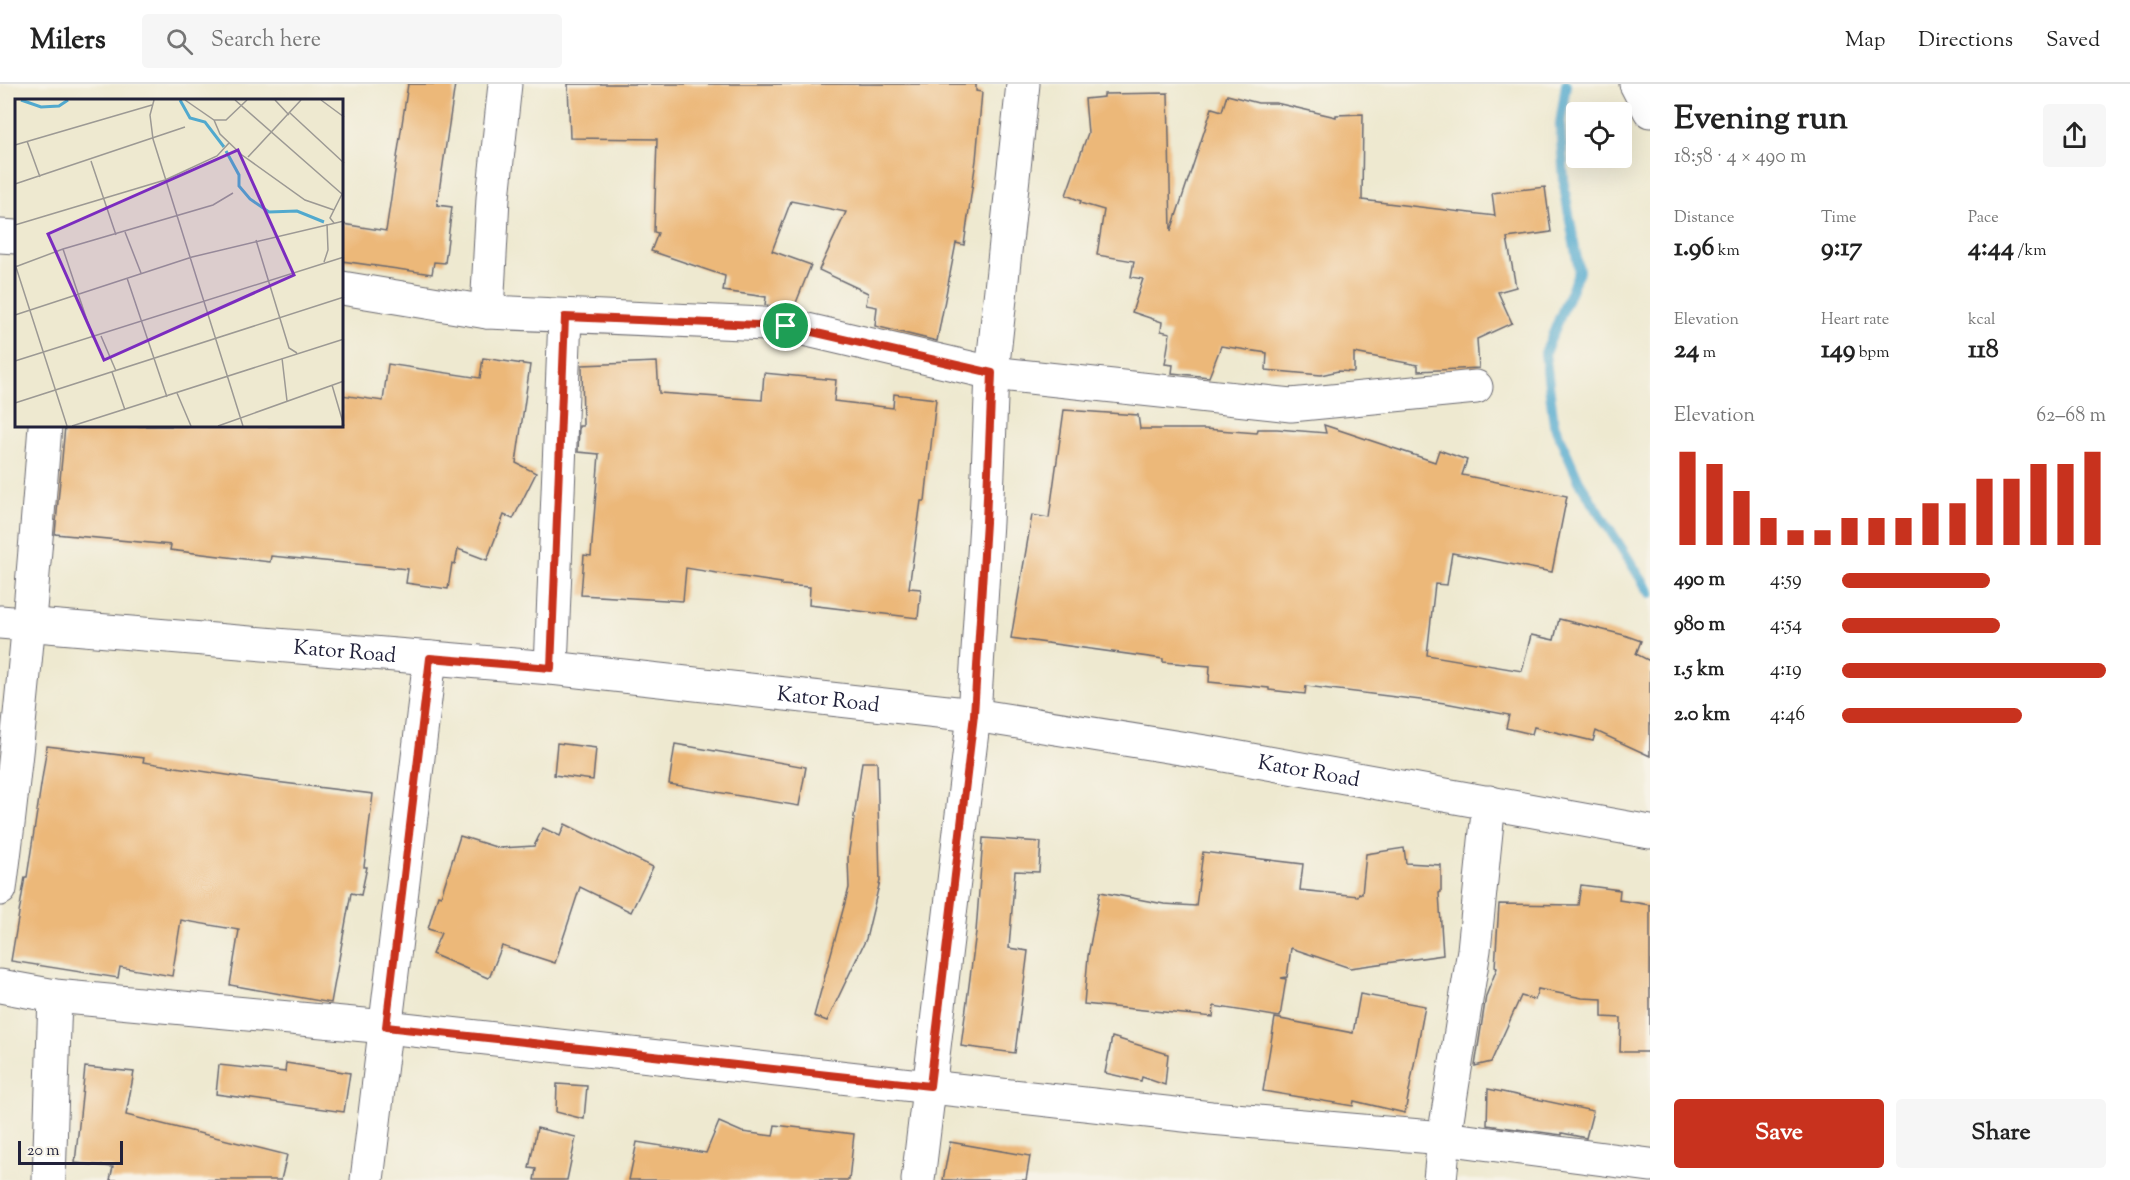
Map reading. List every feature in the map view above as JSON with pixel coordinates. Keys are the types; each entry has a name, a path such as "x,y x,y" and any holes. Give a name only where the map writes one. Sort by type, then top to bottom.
{"street":[{"path":"487,312 493,198 505,84"},
{"path":"918,1180 974,715 986,522 992,373 1023,84"},
{"path":"1636,84 1650,111"},
{"path":"0,236 15,237"},
{"path":"344,288 487,312 786,326 992,373 1291,405 1476,387"},
{"path":"551,668 565,317"},
{"path":"0,889 14,777 15,624 45,428"},
{"name":"Kator Road","path":"15,624 551,668 974,715 1218,754 1650,832"},
{"path":"367,1180 430,658"},
{"path":"1440,1180 1444,1138 1474,950 1489,802"},
{"path":"0,986 55,996 386,1027 1211,1118 1444,1138 1650,1165"},
{"path":"49,1180 55,996"}],"building":[{"path":"408,84 455,84 437,205 452,207 445,263 434,262 432,274 344,261 344,224 386,231"},
{"path":"568,84 976,84 976,91 982,92 976,160 964,245 956,243 937,341 875,326 877,307 866,305 868,293 819,270 846,212 791,201 772,251 811,265 794,308 765,305 766,297 723,291 725,276 651,251 658,233 654,232 657,139 570,138"},
{"path":"1168,93 1171,231 1212,108 1222,111 1227,95 1258,103 1276,103 1336,117 1336,115 1363,114 1362,200 1495,216 1492,193 1545,187 1551,232 1507,238 1516,287 1498,292 1512,323 1477,339 1479,368 1418,371 1418,365 1354,353 1354,372 1338,371 1321,375 1266,370 1267,353 1221,346 1209,377 1172,373 1173,365 1165,364 1170,333 1161,331 1162,322 1132,312 1143,279 1131,277 1134,261 1097,255 1104,210 1080,203 1081,201 1066,195 1088,133 1085,99 1104,97 1104,94"},
{"path":"483,358 530,365 516,463 536,473 513,519 504,515 487,560 458,549 455,564 452,563 448,589 406,583 408,569 271,556 270,562 170,550 171,545 55,534 65,428 344,428 344,395 383,401 388,364 480,378"},
{"path":"657,362 659,393 762,400 764,373 836,380 834,401 893,408 894,394 936,399 925,501 921,501 909,588 921,589 918,618 809,605 810,587 781,585 781,583 686,568 683,601 581,595 584,555 591,556 599,454 578,452 579,426 583,426 582,365"},
{"path":"1064,410 1138,415 1140,429 1205,429 1257,433 1258,429 1277,429 1326,433 1324,425 1435,462 1439,450 1467,460 1462,475 1567,496 1552,572 1452,553 1447,585 1435,584 1427,655 1522,671 1531,635 1554,640 1559,619 1641,641 1636,654 1650,661 1650,756 1596,731 1593,741 1534,727 1532,734 1506,728 1509,715 1445,703 1306,686 1305,694 1209,682 1210,666 1163,662 1163,659 1011,638 1032,515 1049,518"},
{"path":"557,743 596,748 593,780 554,775"},
{"path":"675,744 806,767 799,806 669,784"},
{"path":"47,746 144,758 143,762 259,780 373,794 364,867 367,867 361,895 351,893 331,1003 230,985 239,930 181,920 172,976 120,967 118,978 11,961 25,877 27,877"},
{"path":"862,762 877,762 880,881 866,939 827,1021 814,1016 849,888 848,858"},
{"path":"565,824 653,867 631,912 580,887 555,963 502,946 488,978 432,954 441,933 428,929 460,836 499,848 534,846 543,828 560,836"},
{"path":"983,838 1041,842 1039,872 1015,871 1009,948 1028,951 1015,1053 961,1046 976,932"},
{"path":"1404,848 1406,863 1441,865 1441,892 1439,893 1443,955 1350,968 1291,948 1287,977 1281,978 1286,979 1280,1017 1214,1006 1213,1017 1084,1004 1088,956 1100,892 1164,904 1196,906 1203,852 1303,864 1300,890 1358,896 1359,893 1362,894 1366,854"},
{"path":"1581,885 1620,890 1619,900 1650,905 1650,1052 1620,1052 1621,1018 1602,1017 1602,999 1582,998 1538,989 1535,1000 1521,996 1491,1062 1475,1066 1486,996 1497,968 1495,967 1499,904 1578,905"},
{"path":"1360,994 1425,1006 1405,1113 1354,1101 1353,1106 1263,1091 1275,1018 1353,1033"},
{"path":"1112,1037 1168,1054 1165,1085 1142,1077 1141,1081 1105,1073"},
{"path":"286,1063 350,1073 344,1112 216,1094 219,1065 285,1072"},
{"path":"85,1067 134,1072 126,1115 287,1155 281,1180 110,1180 113,1167 75,1163"},
{"path":"557,1084 587,1086 584,1119 556,1112"},
{"path":"1488,1089 1593,1111 1586,1138 1562,1133 1562,1135 1487,1125"},
{"path":"719,1122 742,1132 773,1136 775,1125 854,1134 849,1180 629,1180 637,1142 706,1153"},
{"path":"537,1128 576,1137 567,1180 534,1180 536,1169 529,1168"},
{"path":"950,1142 1030,1156 1026,1180 943,1180"}],"waterway":[{"path":"1566,84 1560,125 1565,192 1579,271 1545,353 1554,424 1579,481 1650,593"}],"route":[{"path":"565,317 786,326 992,373 986,522 974,715 930,1086 386,1027 430,658 551,668 565,317"}]}
